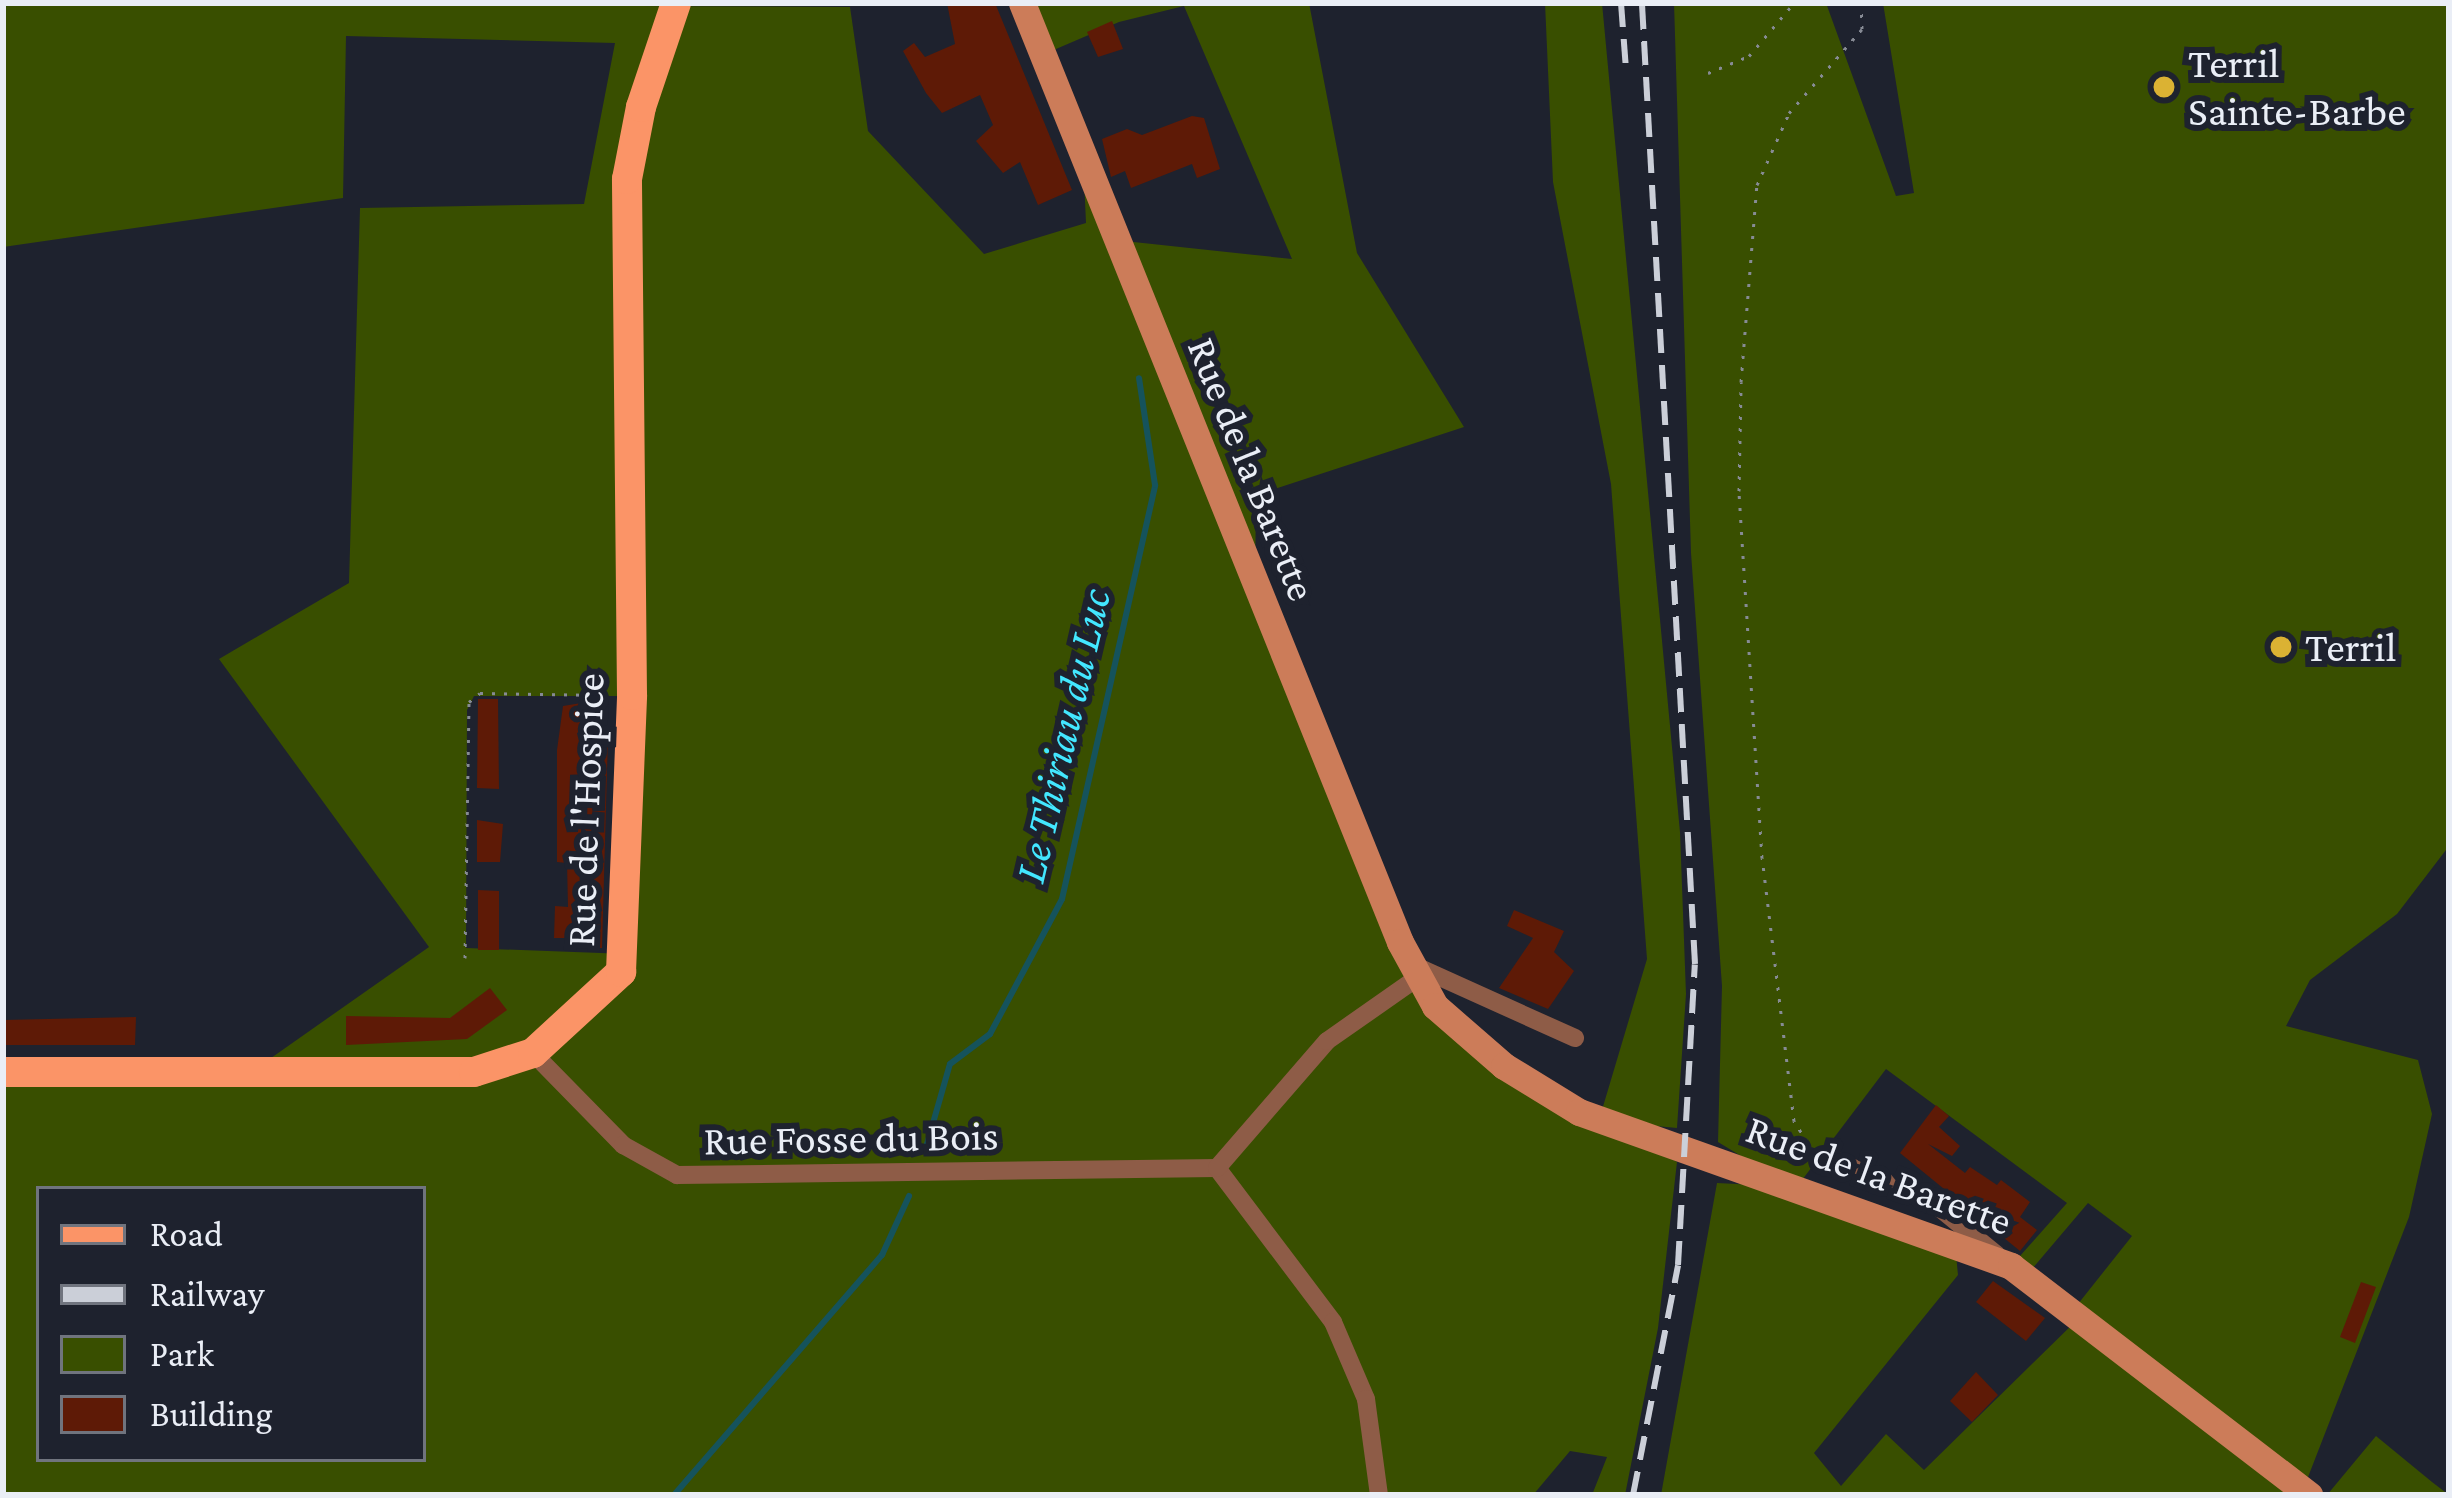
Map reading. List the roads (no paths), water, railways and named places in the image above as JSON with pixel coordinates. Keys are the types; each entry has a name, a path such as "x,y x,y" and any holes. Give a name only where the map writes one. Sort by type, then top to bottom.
{"main road":[{"name":"Rue de l'Hospice","path":"3,1072 474,1072 532,1053 616,980 627,954 632,695 627,179 640,107 676,3"}],"street":[{"name":"Rue de la Barette","path":"1022,3 1414,971 1435,1006 1504,1066 1579,1112 2012,1266 2308,1495"},
{"path":"1379,1495 1366,1399 1333,1322 1217,1168 1327,1041 1414,971 1575,1038"},
{"name":"Rue Fosse du Bois","path":"532,1053 622,1145 676,1175 1217,1168"},
{"path":"1832,1159 1931,1201 2012,1266"}],"waterway":[{"name":"Le Thiriau du Luc","path":"927,1144 950,1064 990,1034 1062,899 1155,485 1139,378"},
{"name":"Le Thiriau du Luc","path":"674,1495 882,1255 909,1196"}],"railway":[{"path":"1621,3 1626,69"},
{"path":"1633,1495 1678,1265 1695,964 1642,3"}],"place":[{"name":"Terril Sainte-Barbe","path":"2164,87"},
{"name":"Terril","path":"2281,647"}]}
